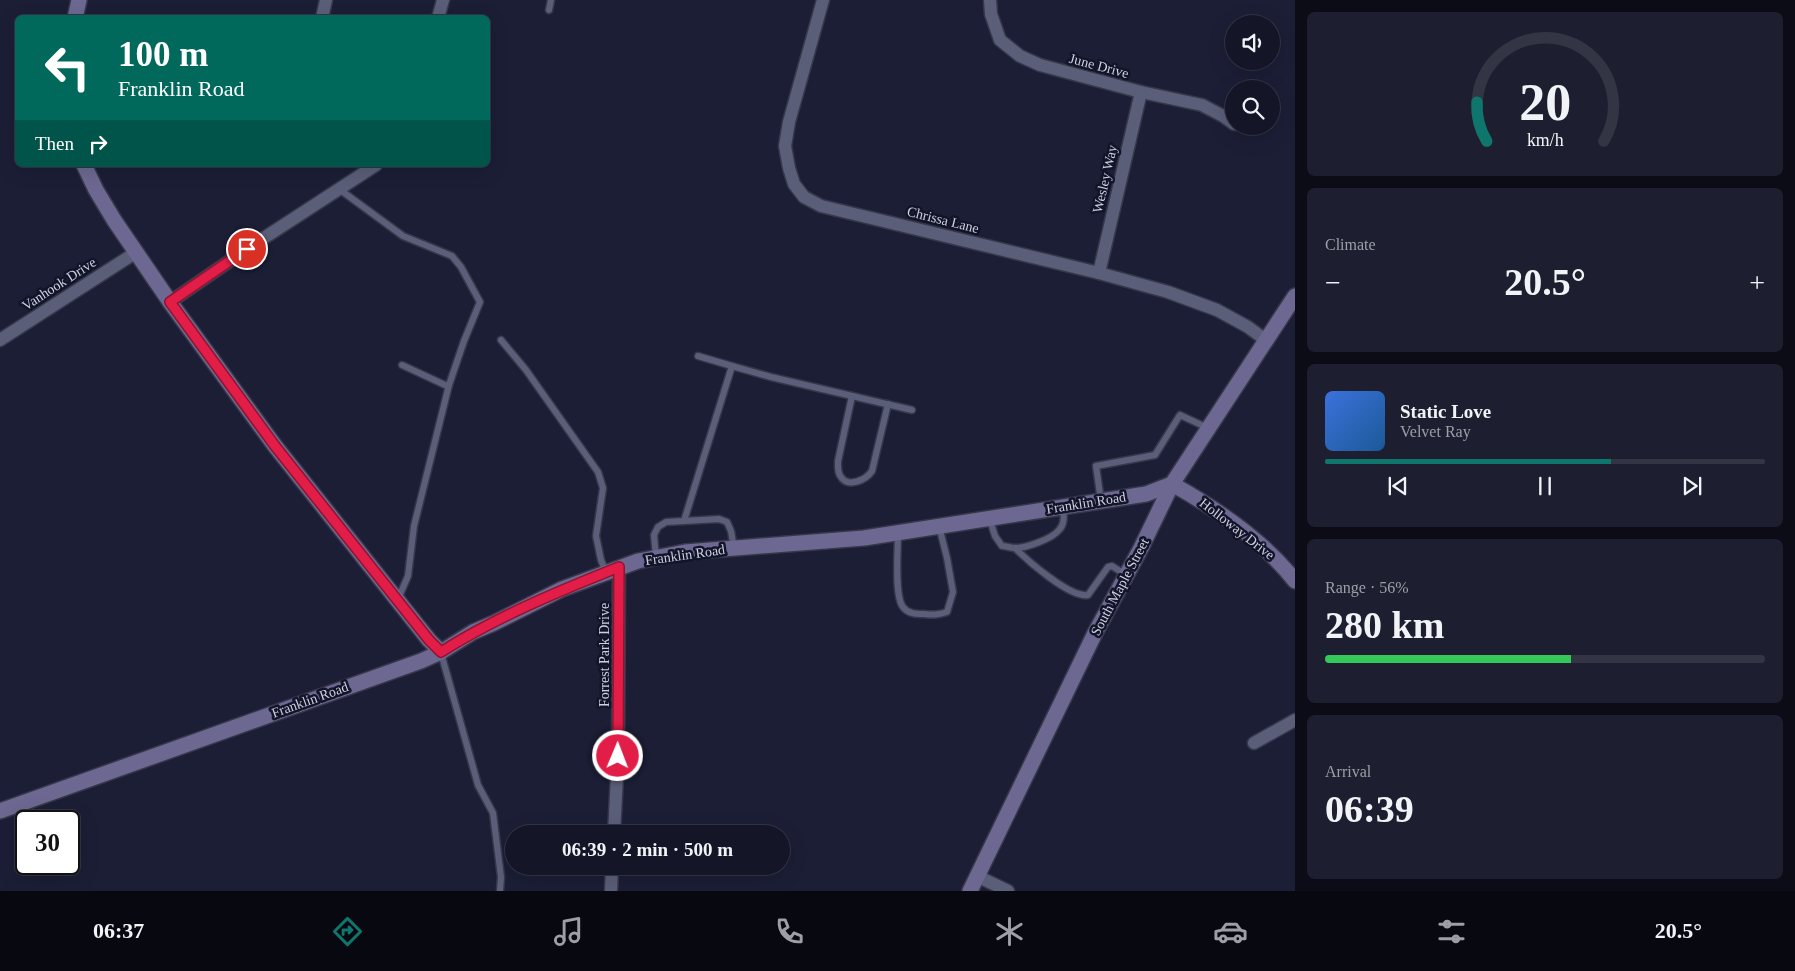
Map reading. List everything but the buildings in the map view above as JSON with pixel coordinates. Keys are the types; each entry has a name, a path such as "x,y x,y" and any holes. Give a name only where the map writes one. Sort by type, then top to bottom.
{"street":[{"path":"76,15 78,0"},
{"path":"323,15 326,0"},
{"path":"439,15 443,0"},
{"name":"Chrissa Lane","path":"823,0 789,122 785,146 794,184 804,197 821,206 1099,273 1168,292 1217,310 1248,327 1267,341"},
{"name":"June Drive","path":"990,0 991,14 1000,40 1020,56 1040,65 1141,92 1202,105 1225,118"},
{"name":"Wesley Way","path":"1099,273 1141,92"},
{"path":"85,167 96,190 135,252 275,446 429,640 441,652"},
{"path":"170,302 373,167"},
{"name":"Vanhook Drive","path":"0,340 135,252"},
{"name":"South Maple Street","path":"970,891 1095,633 1141,548 1172,484 1295,296"},
{"name":"Franklin Road","path":"0,811 421,661 441,652 473,632 562,589 612,570 685,552 864,538 898,533 1146,494 1172,484"},
{"name":"Holloway Drive","path":"1172,484 1246,533 1274,557 1295,581"},
{"name":"Forrest Park Drive","path":"612,570 618,756 614,825"},
{"path":"1254,743 1295,720"},
{"path":"610,891 611,875"},
{"path":"978,876 1008,891"}],"lane":[{"path":"549,10 551,0"},
{"path":"339,189 403,236 452,256 461,267 480,302 449,385 414,526 408,576 398,600"},
{"path":"501,340 526,370 598,472 603,488 596,536 601,560 612,570"},
{"path":"698,356 770,377 912,410"},
{"path":"402,365 445,385 449,385"},
{"path":"684,521 732,366"},
{"path":"852,396 838,461 838,470 844,480 861,481 869,476 872,471 888,404"},
{"path":"1101,501 1096,466 1155,455 1180,415 1209,428"},
{"path":"990,518 995,536 1002,546 1014,548 1032,544 1060,530 1064,520 1063,507"},
{"path":"656,558 654,535 658,527 666,522 719,519 727,522 731,531 734,548"},
{"path":"898,533 898,589 902,607 910,613 937,616 947,612 953,592 939,526"},
{"path":"1014,548 1032,565 1070,591 1082,596 1088,595 1108,567 1112,566 1126,575"},
{"path":"441,652 478,785 493,813 500,891"}],"route":[{"path":"247,249 170,302 275,446 429,640 441,652 473,632 562,589 619,567 618,756"}]}
